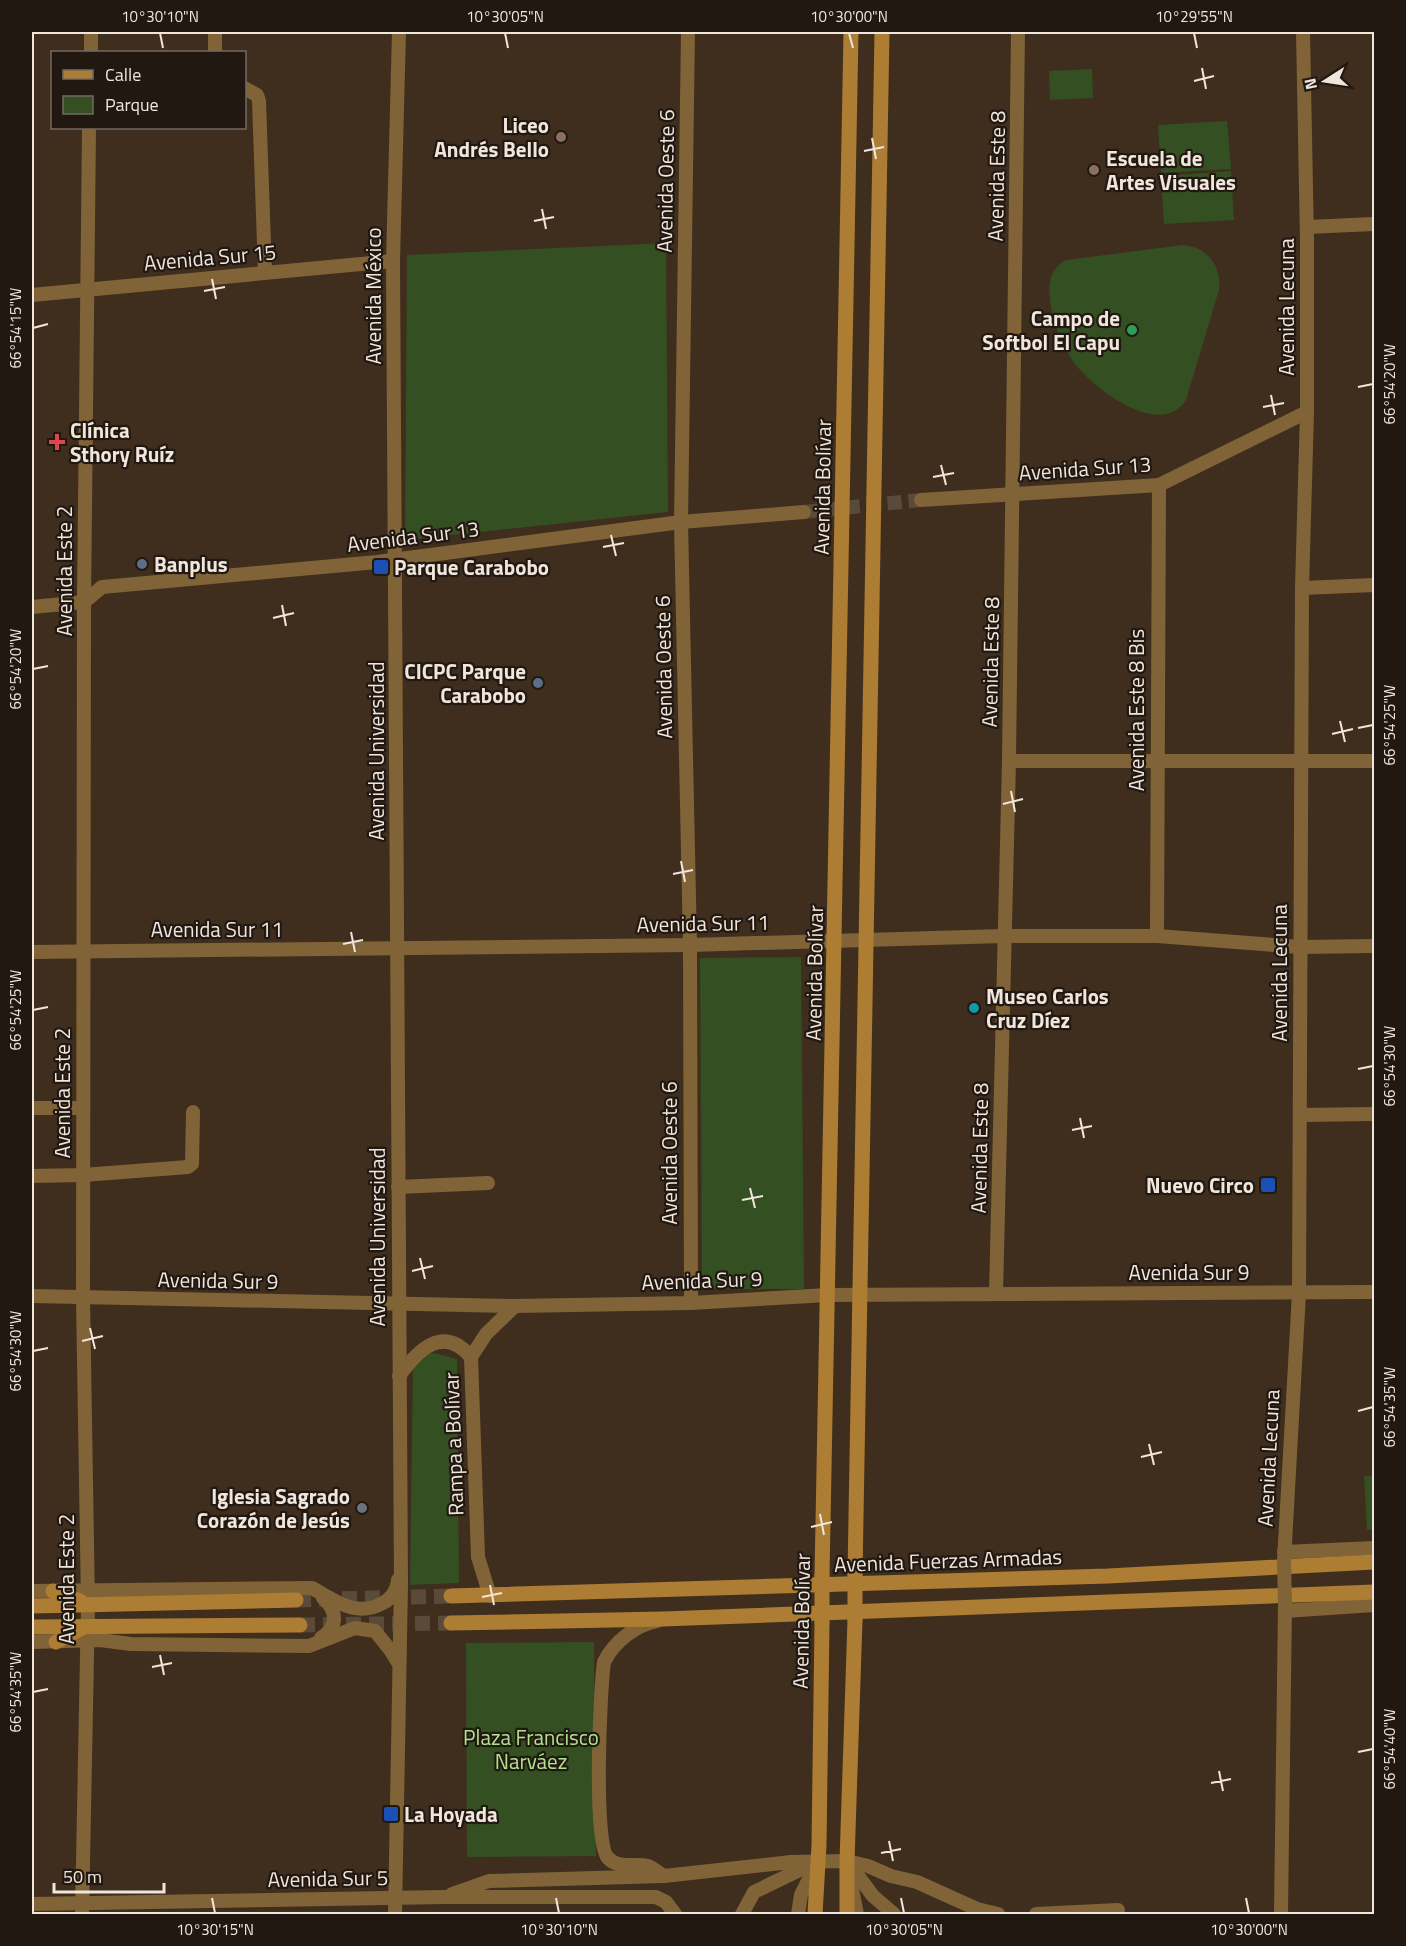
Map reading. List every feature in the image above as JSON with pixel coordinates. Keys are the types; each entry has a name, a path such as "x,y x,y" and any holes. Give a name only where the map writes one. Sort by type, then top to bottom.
{"main road":[{"name":"Avenida Bolívar","path":"815,1914 818,1861 850,32"},
{"path":"848,1914 847,1861 855,1620 882,32"},
{"name":"Avenida Fuerzas Armadas","path":"451,1596 1108,1576 1374,1562"},
{"path":"53,1591 88,1597 296,1599"},
{"path":"451,1623 663,1619 1374,1592"},
{"path":"39,1606 88,1597"},
{"path":"39,1627 88,1633 300,1625"},
{"path":"56,1642 88,1633"}],"street":[{"path":"91,51 92,32"},
{"path":"215,32 215,51"},
{"name":"Avenida México","path":"395,560 393,261 399,32"},
{"name":"Avenida Oeste 6","path":"688,32 681,522 690,945 691,1303"},
{"name":"Avenida Este 8","path":"996,1293 1014,494 1018,32"},
{"name":"Avenida Lecuna","path":"1281,1914 1284,1556 1299,1293 1302,588 1307,412 1307,227 1303,32"},
{"path":"246,89 257,95 259,101 265,272"},
{"name":"Avenida Este 2","path":"82,1909 88,1633 83,1298 83,1108 86,289 90,129"},
{"path":"1307,227 1374,224"},
{"name":"Avenida Sur 15","path":"32,295 393,261"},
{"name":"Avenida Sur 13","path":"921,500 1159,485 1307,412"},
{"name":"Avenida Este 8 Bis","path":"1157,936 1159,485"},
{"name":"Avenida Sur 13","path":"32,607 84,602 102,587 395,560 681,522 804,512"},
{"name":"Avenida Universidad","path":"395,560 400,1566 395,1914"},
{"path":"1302,588 1374,585"},
{"path":"1009,760 1374,761"},
{"name":"Avenida Sur 11","path":"32,952 690,945 1003,936 1157,936 1300,947 1374,946"},
{"path":"32,1107 83,1108"},
{"path":"32,1176 83,1175 188,1167 192,1164 193,1112"},
{"path":"1300,1115 1374,1114"},
{"path":"398,1187 488,1183"},
{"name":"Avenida Sur 9","path":"32,1296 515,1306 691,1303 828,1295 1374,1292"},
{"name":"Rampa a Bolívar","path":"490,1596 478,1557 471,1357 486,1334 515,1306"},
{"path":"399,1376 417,1353 435,1342 455,1344 471,1357"},
{"path":"1284,1556 1374,1548"},
{"path":"88,1597 132,1590 312,1588 347,1608 364,1610 389,1599 397,1589 400,1566"},
{"path":"309,1646 328,1633 335,1619 335,1613 327,1601 312,1588"},
{"path":"32,1591 53,1591"},
{"path":"1285,1607 1374,1605"},
{"path":"663,1619 649,1622 628,1635 616,1644 604,1662 599,1801 600,1841 608,1858 615,1863 649,1866 664,1876"},
{"path":"88,1633 131,1644 309,1646 342,1632 365,1629 375,1631 380,1636 399,1665"},
{"path":"32,1642 56,1642"},
{"path":"742,1914 754,1892 818,1861"},
{"path":"798,1914 801,1895 818,1861"},
{"name":"Avenida Sur 5","path":"445,1897 489,1881 664,1876 818,1861 847,1861 917,1882 977,1909 998,1914"},
{"path":"847,1861 857,1914"},
{"path":"847,1861 873,1896 894,1914"},
{"name":"Avenida Sur 5","path":"32,1904 82,1909 396,1898 656,1897 666,1902 675,1914"},
{"path":"1036,1914 1118,1910"}],"green space":[{"path":"1092,69 1093,98 1050,100 1049,71"},
{"path":"1227,121 1231,169 1161,173 1158,125"},
{"path":"1231,171 1234,220 1164,224 1161,176"},
{"name":"Parque Carabobo","path":"666,243 668,512 405,540 407,255"},
{"name":"Campo de Softbol El Capu","path":"1183,245 1199,250 1211,259 1218,273 1219,290 1186,400 1174,411 1160,415 1126,406 1081,371 1072,360 1057,331 1049,287 1053,272 1066,260"},
{"path":"801,957 804,1289 702,1289 700,958"},
{"path":"434,1353 457,1359 459,1583 410,1585 413,1364 421,1355"},
{"path":"1364,1476 1374,1476 1374,1530 1367,1530"},
{"name":"Plaza Francisco Narváez","path":"594,1642 596,1856 467,1857 466,1643"}],"tunnel":[{"path":"804,512 921,500"},
{"path":"296,1600 451,1596"},
{"path":"300,1625 451,1623"}],"place":[{"name":"Liceo Andrés Bello","path":"561,137"},
{"name":"Escuela de Artes Visuales","path":"1094,170"},
{"name":"Campo de Softbol El Capu","path":"1132,330"},
{"name":"Clínica Sthory Ruíz","path":"57,442"},
{"name":"Banplus","path":"142,564"},
{"name":"Parque Carabobo","path":"381,567"},
{"name":"CICPC Parque Carabobo","path":"538,683"},
{"name":"Museo Carlos Cruz Díez","path":"974,1008"},
{"name":"Nuevo Circo","path":"1268,1185"},
{"name":"Iglesia Sagrado Corazón de Jesús","path":"362,1508"},
{"name":"La Hoyada","path":"391,1814"}]}
